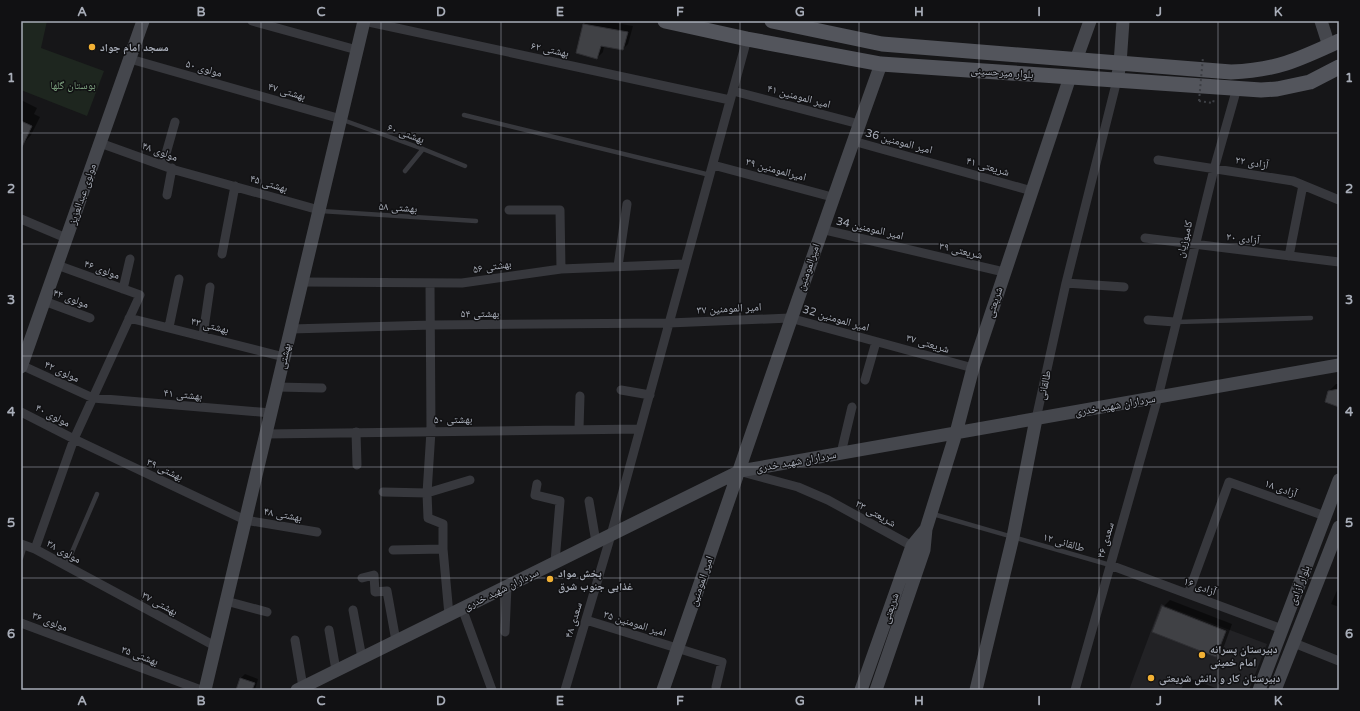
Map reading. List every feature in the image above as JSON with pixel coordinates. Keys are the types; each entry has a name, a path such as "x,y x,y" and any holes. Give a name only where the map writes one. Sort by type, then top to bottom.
{"main road":[{"name":"مولوی عبدالعزیز","path":"21,366 143,21"},
{"name":"بهشتی","path":"205,690 364,21"},
{"name":"بلوار میرحسینی","path":"665,21 747,39 881,64 1261,90 1277,89 1310,82 1335,59"},
{"name":"بلوار میرحسینی","path":"772,21 882,44 1231,72 1279,67 1306,57 1335,59"},
{"path":"1076,60 1090,21"},
{"path":"1117,80 1120,64 1123,21"},
{"path":"1156,83 1166,79 1262,84 1288,81 1335,59 1321,21"},
{"name":"امیرالمومنین","path":"740,471 790,318 832,197 881,64"},
{"name":"شریعتی","path":"876,690 924,550 926,529 956,433 972,368 1070,77"},
{"name":"سرداران شهید خدری","path":"300,688 740,471 1339,365"},
{"name":"طالقانی","path":"976,690 1013,537 1036,419"},
{"name":"امیر المومنین","path":"663,690 740,471"},
{"name":"بلوار آزادی","path":"1259,690 1339,480"},
{"name":"بلوار آزادی","path":"1276,690 1339,527"},
{"name":"شریعتی","path":"861,690 912,546 926,529"}],"street":[{"path":"253,21 357,50"},
{"name":"بهشتی ۶۲","path":"364,21 730,100"},
{"name":"سعدی ۴۸","path":"565,690 611,535 747,39"},
{"name":"مولوی ۵۰","path":"130,59 226,86"},
{"name":"طالقانی","path":"1036,419 1066,283 1117,80"},
{"name":"بهشتی ۴۷","path":"226,86 341,119"},
{"name":"کامبوزیان","path":"1158,397 1175,322 1214,169 1237,88"},
{"name":"امیر المومنین ۴۱","path":"733,91 859,124"},
{"path":"167,195 167,166 175,122"},
{"name":"امیر المومنین 36","path":"853,141 938,164"},
{"name":"مولوی ۴۸","path":"100,143 213,180"},
{"name":"آزادی ۲۲","path":"1158,160 1293,181 1339,200"},
{"name":"شریعتی ۴۱","path":"938,164 1032,191"},
{"name":"امیرالمومنین ۳۹","path":"713,165 832,197"},
{"name":"بهشتی ۴۵","path":"213,180 319,210"},
{"path":"1289,256 1303,185"},
{"path":"222,254 236,186"},
{"path":"618,266 627,204"},
{"path":"509,210 560,210 561,269"},
{"path":"21,218 66,238"},
{"name":"امیر المومنین 34","path":"821,229 913,250"},
{"name":"آزادی ۲۰","path":"1145,238 1339,262"},
{"name":"شریعتی ۳۹","path":"913,250 1004,272"},
{"path":"123,289 130,259"},
{"name":"بهشتی ۵۶","path":"302,282 462,283 561,269 685,264"},
{"name":"مولوی ۴۶","path":"57,265 140,295 129,318"},
{"path":"169,328 179,279"},
{"path":"430,283 432,325 431,431 426,493 428,518 443,524 443,549 449,615"},
{"path":"1066,283 1124,287"},
{"path":"203,335 210,287"},
{"name":"مولوی ۴۴","path":"44,301 90,318"},
{"path":"35,549 74,439 129,318"},
{"name":"بهشتی ۴۳","path":"129,318 203,335 284,357"},
{"name":"امیر المومنین ۳۷","path":"669,323 790,318"},
{"name":"امیر المومنین 32","path":"790,318 876,342"},
{"path":"1148,320 1175,322"},
{"name":"بهشتی ۵۴","path":"291,328 669,323"},
{"path":"865,380 876,342"},
{"name":"شریعتی ۳۷","path":"876,342 972,368"},
{"name":"مولوی ۴۲","path":"21,366 93,398"},
{"path":"277,387 322,388"},
{"path":"622,390 650,395"},
{"path":"579,429 580,396"},
{"name":"سعدی ۴۶","path":"1075,690 1158,397"},
{"name":"بهشتی ۴۱","path":"93,398 271,413"},
{"path":"842,453 852,407"},
{"name":"مولوی ۴۰","path":"21,412 74,439"},
{"name":"بهشتی ۵۰","path":"266,434 640,429"},
{"path":"356,432 357,465"},
{"name":"بهشتی ۳۹","path":"74,439 245,520"},
{"name":"شریعتی ۳۳","path":"740,471 798,487 828,500 912,546"},
{"path":"383,492 426,493 470,480"},
{"name":"آزادی ۱۸","path":"1188,594 1229,482 1325,516"},
{"path":"537,484 535,496 560,501 555,562"},
{"path":"589,501 596,542"},
{"name":"بهشتی ۴۸","path":"245,520 317,532"},
{"name":"مولوی ۳۸","path":"23,545 35,549 94,581"},
{"path":"393,550 443,549"},
{"name":"آزادی ۱۶","path":"1110,565 1282,629"},
{"path":"362,578 374,575 375,592 387,591 396,641"},
{"name":"بهشتی ۳۷","path":"94,581 215,646"},
{"path":"505,632 507,586"},
{"path":"226,601 267,612"},
{"path":"462,608 492,690"},
{"path":"353,610 362,658"},
{"name":"امیر المومنین ۳۵","path":"586,620 722,662 716,688"},
{"name":"مولوی ۳۶","path":"21,623 71,642"},
{"path":"330,630 336,670"},
{"path":"295,640 300,688"},
{"name":"بهشتی ۳۵","path":"71,642 201,690"},
{"path":"1294,643 1339,661"}],"lane":[{"path":"464,115 710,175"},
{"name":"بهشتی ۶۰","path":"341,119 424,149 465,166"},
{"path":"405,171 424,149"},
{"name":"بهشتی ۵۸","path":"319,210 476,221"},
{"path":"1175,322 1311,318"},
{"path":"66,566 97,494"},
{"name":"طالقانی ۱۲","path":"932,513 1110,565"},
{"path":"21,558 23,545"}],"path":[{"path":"1203,57 1199,102 1214,103"}],"shaded area":[{"name":"دبیرستان پسرانه امام خمینی","path":"1161,604 1267,644 1249,690 1129,690"}],"green space":[{"name":"بوستان گلها","path":"21,21 47,21 41,48 104,71 87,116 21,90"}],"building":[{"path":"583,24 628,32 623,50 601,46 597,59 576,53"},
{"path":"21,121 32,126 21,149"},
{"path":"1339,389 1339,407 1325,402 1328,391"},
{"path":"1162,606 1226,631 1216,657 1152,632"},
{"path":"240,678 255,683 252,690 236,690"}],"place":[{"name":"مسجد امام جواد","path":"92,47"},
{"name":"پخش مواد غذایی جنوب شرق","path":"550,579"},
{"name":"دبیرستان پسرانه امام خمینی","path":"1202,655"},
{"name":"دبیرستان کار و دانش شریعتی","path":"1151,678"}]}
